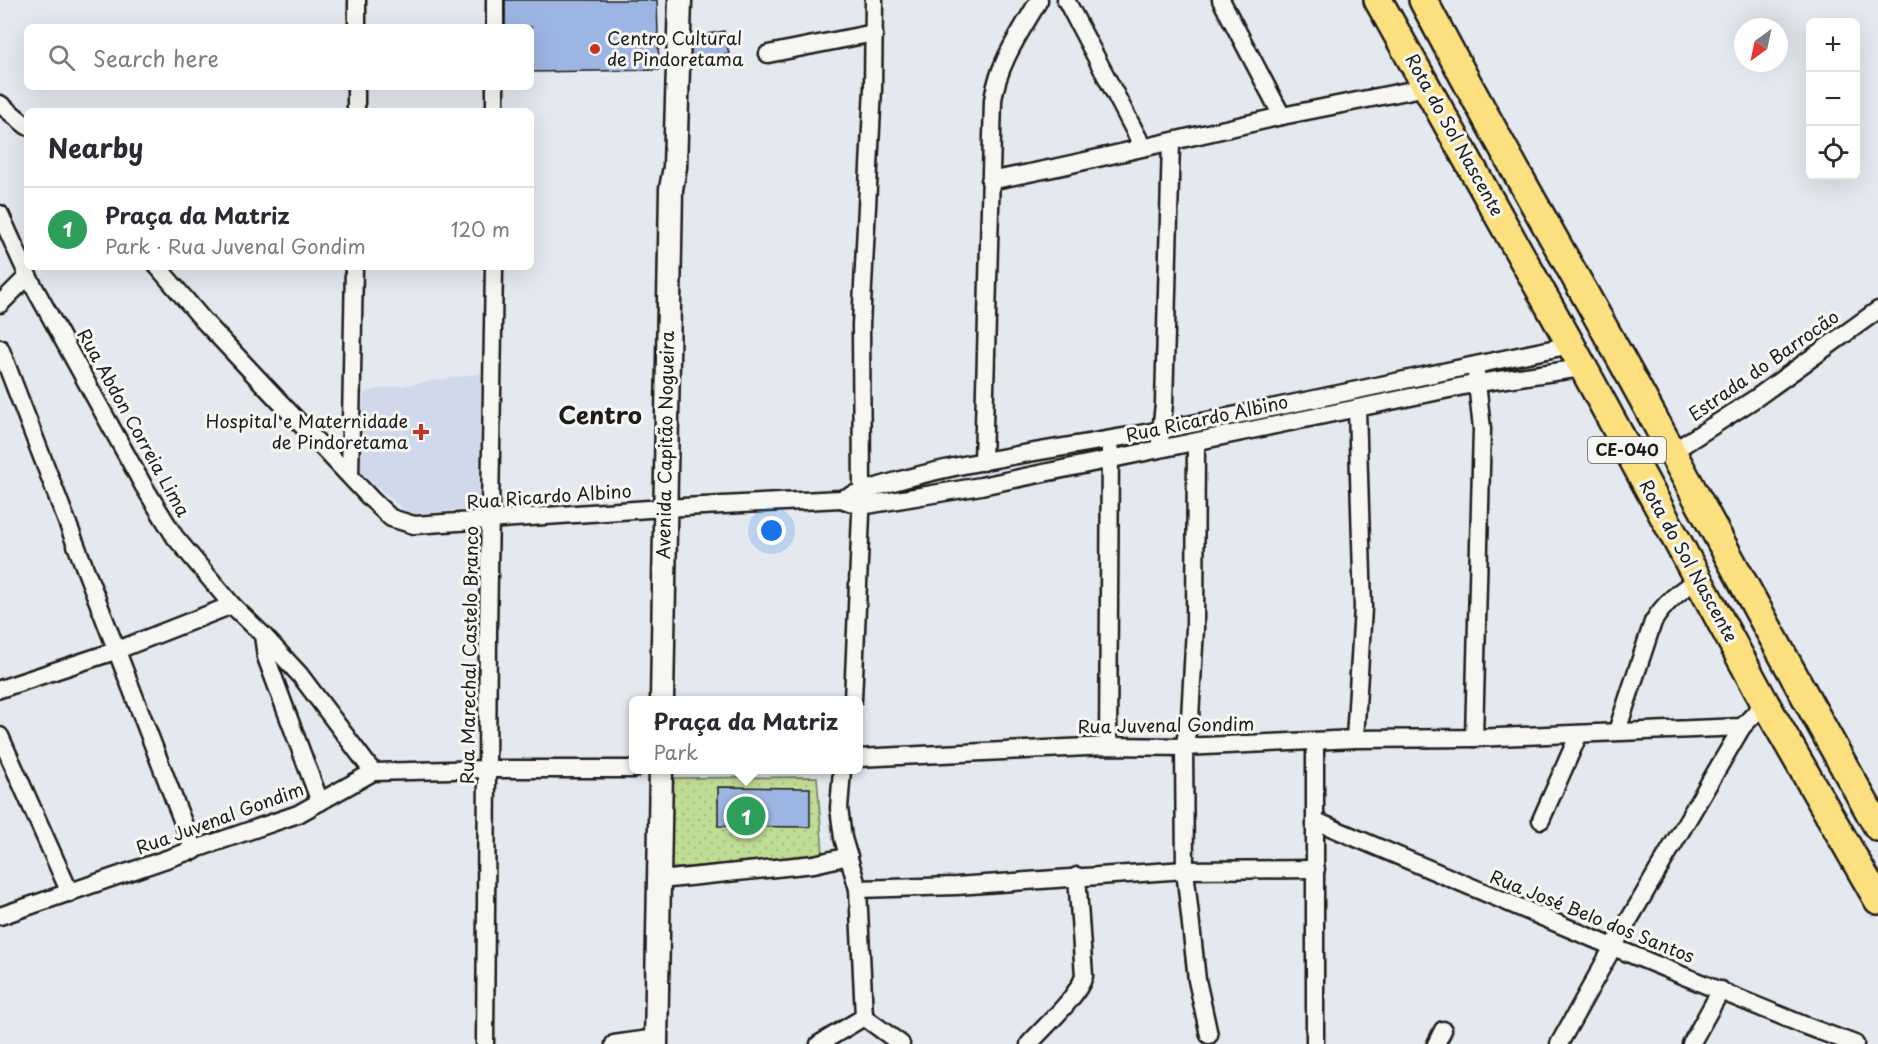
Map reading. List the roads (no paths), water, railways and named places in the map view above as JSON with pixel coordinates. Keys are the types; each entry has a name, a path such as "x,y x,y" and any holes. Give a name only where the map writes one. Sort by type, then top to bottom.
{"highway":[{"name":"Rota do Sol Nascente","path":"1378,0 1765,703 1878,900"},
{"name":"Rota do Sol Nascente","path":"1423,0 1524,188 1878,827"}],"main road":[{"name":"Avenida Capitão Nogueira","path":"665,0 663,133 665,165 671,189"},
{"name":"Avenida Capitão Nogueira","path":"662,696 671,189 675,167 680,0"},
{"path":"656,1041 661,774"}],"street":[{"path":"357,0 357,24"},
{"path":"495,0 495,24"},
{"path":"853,696 862,498 861,325 874,0"},
{"path":"982,462 992,110 995,84 1002,64 1039,0"},
{"path":"1066,0 1143,147"},
{"path":"1221,0 1282,116"},
{"path":"768,54 874,33"},
{"path":"990,180 1063,166 1282,116 1427,87"},
{"path":"356,90 356,108"},
{"path":"495,90 495,108"},
{"path":"0,104 24,124"},
{"path":"1160,449 1164,392 1171,142"},
{"name":"Rua Abdon Correia Lima","path":"0,214 24,267"},
{"name":"Rua Abdon Correia Lima","path":"25,270 175,537 232,605 300,675 374,772"},
{"path":"161,270 203,320 350,476"},
{"path":"350,476 354,270"},
{"name":"Rua Marechal Castelo Branco","path":"485,1044 494,270"},
{"path":"0,304 28,276"},
{"name":"Estrada do Barrocão","path":"1672,452 1756,398 1878,310"},
{"path":"0,348 194,851"},
{"name":"Rua Ricardo Albino","path":"862,498 931,472 1161,430 1475,365 1576,356"},
{"name":"Rua Ricardo Albino","path":"350,476 391,518 404,524 434,525 664,508 862,498 981,486 1478,383 1576,356"},
{"path":"1474,738 1482,429 1475,365"},
{"path":"1355,739 1362,608 1357,408"},
{"path":"1264,409 1269,426"},
{"path":"1108,440 1111,460 1108,746"},
{"path":"1196,442 1195,628 1190,718 1184,747 1185,870 1197,980 1209,1035"},
{"path":"1617,731 1653,622 1672,596 1698,579"},
{"path":"0,689 115,651 232,605"},
{"path":"263,635 266,657 320,802"},
{"path":"1559,1044 1742,727 1765,703"},
{"name":"Rua Juvenal Gondim","path":"863,758 1108,746 1184,747 1355,739 1474,738 1742,727"},
{"path":"1541,820 1579,734"},
{"path":"0,736 70,893"},
{"path":"1314,742 1315,1044"},
{"name":"Rua Juvenal Gondim","path":"0,916 298,814 374,772 629,769"},
{"path":"842,774 839,808 843,838 858,889 864,1017"},
{"name":"Rua José Belo dos Santos","path":"1316,822 1613,947 1855,1044"},
{"path":"660,880 814,864 849,856"},
{"path":"858,889 956,886 1185,870 1316,868"},
{"path":"1029,1044 1082,983 1077,876"},
{"path":"1691,1044 1721,990"},
{"path":"819,1044 864,1017"},
{"path":"864,1017 901,1044"},
{"path":"614,1044 656,1041"}],"place":[{"name":"Centro Cultural de Pindoretama","path":"595,49"},
{"name":"Hospital e Maternidade de Pindoretama","path":"421,432"},
{"name":"Praça da Matriz","path":"746,816"}],"district":[{"name":"Centro","path":"600,416"}]}
